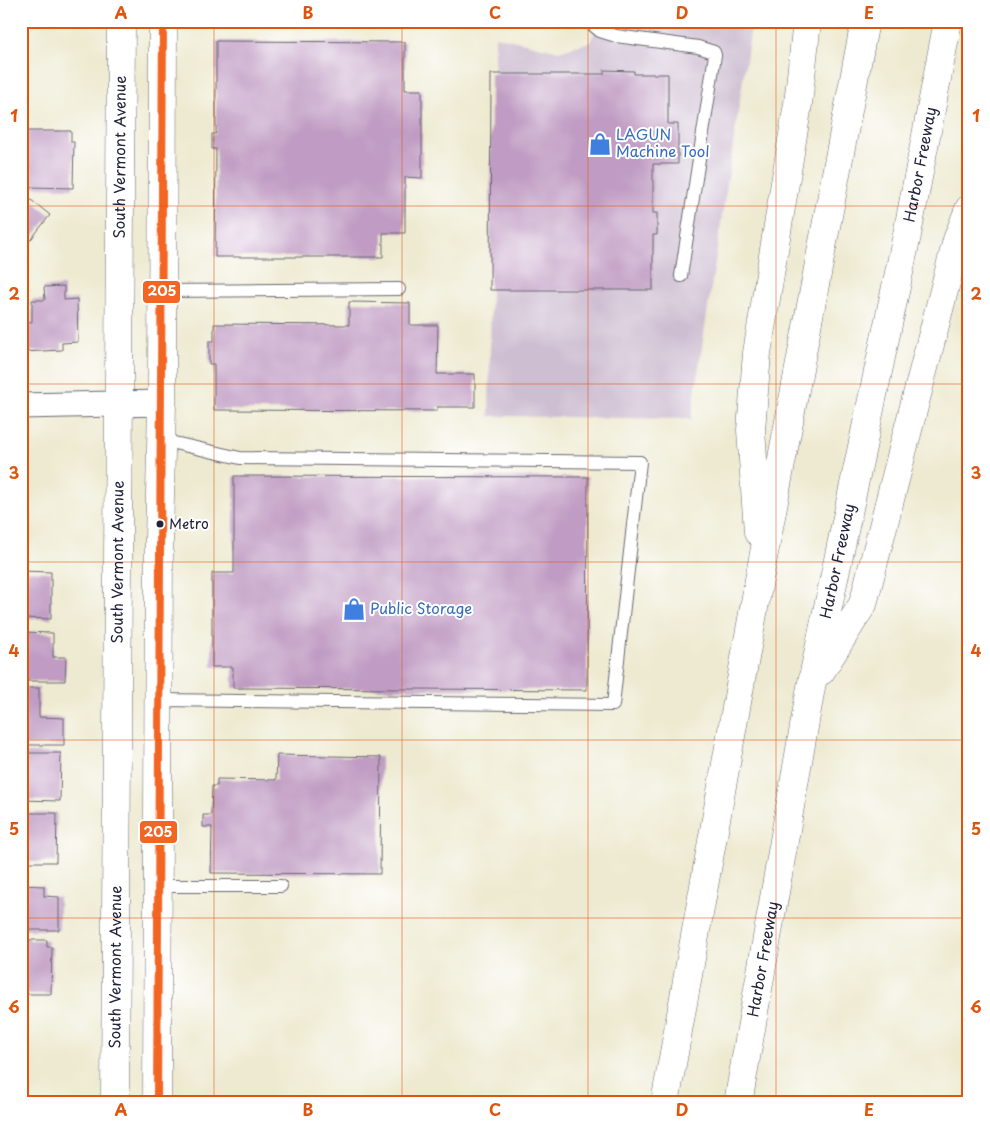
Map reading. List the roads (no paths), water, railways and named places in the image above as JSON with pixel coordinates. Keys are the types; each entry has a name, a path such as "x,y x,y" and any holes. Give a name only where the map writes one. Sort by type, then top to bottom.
{"main road":[{"name":"South Vermont Avenue","path":"115,1091 121,21"},
{"path":"157,1091 163,21"},
{"path":"761,569 750,430 757,353 798,104 807,21"},
{"path":"664,1103 761,569 865,21"},
{"name":"Harbor Freeway","path":"738,1103 811,687 907,235 948,21"},
{"path":"811,687 863,604 957,240 969,210"}],"street":[{"path":"21,406 162,403"}],"lane":[{"path":"588,21 600,31 616,36 698,47 714,52 681,276"},
{"path":"162,291 399,289"},
{"path":"158,700 613,705 640,462 240,458 161,440"},
{"path":"158,886 281,886"}],"place":[{"name":"LAGUN Machine Tool","path":"600,144"},
{"name":"Metro","path":"160,524"},
{"name":"Public Storage","path":"354,609"}]}
